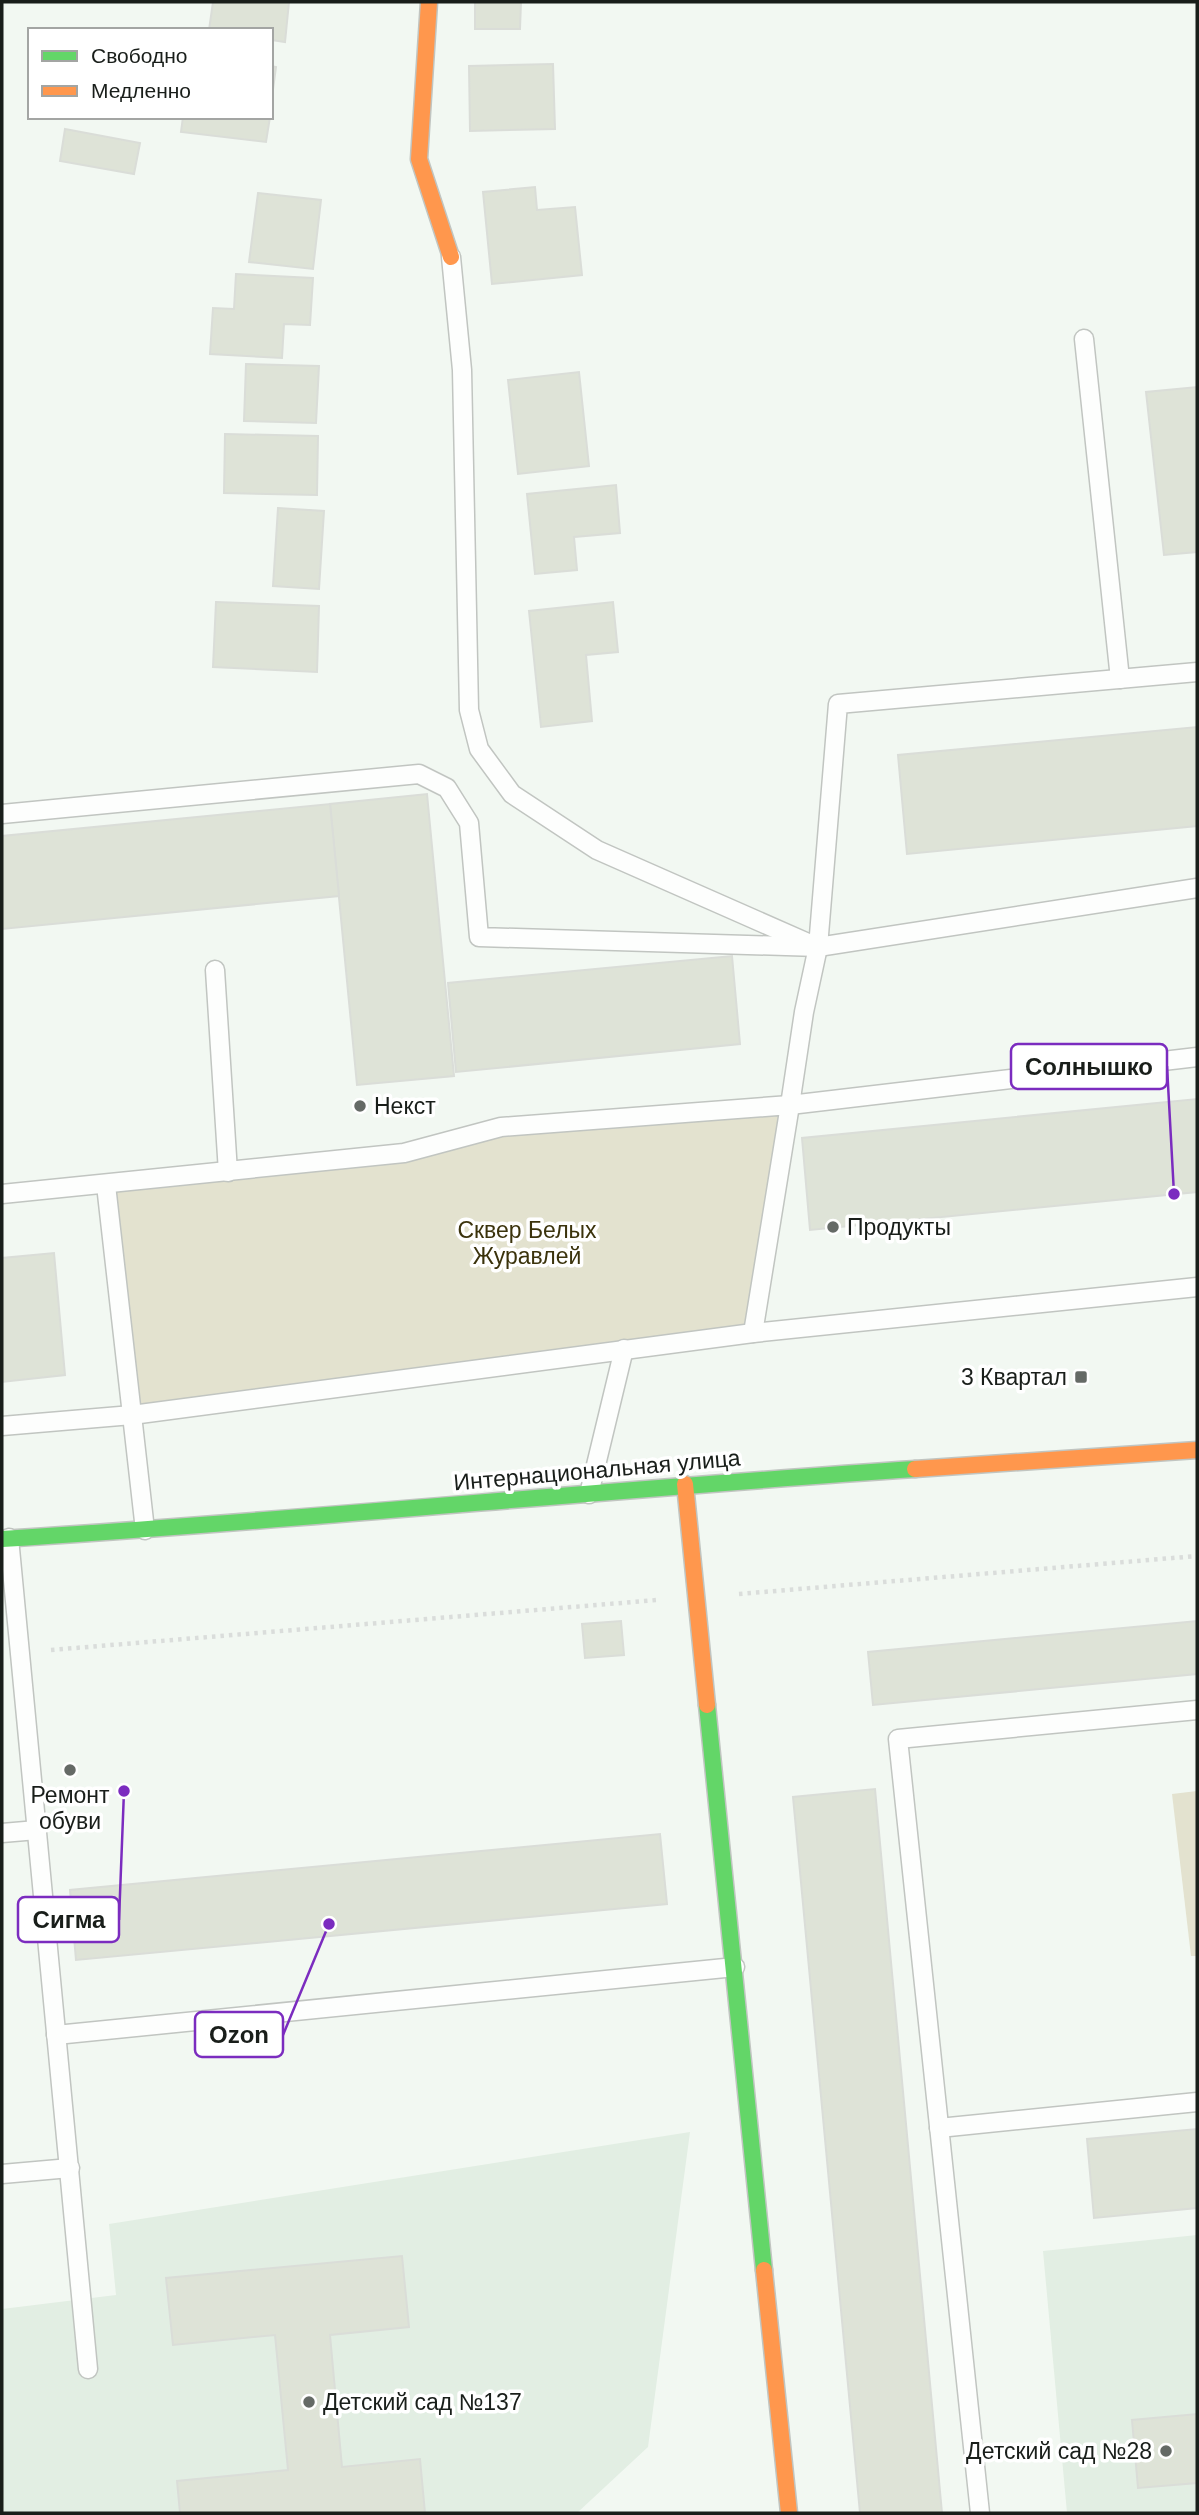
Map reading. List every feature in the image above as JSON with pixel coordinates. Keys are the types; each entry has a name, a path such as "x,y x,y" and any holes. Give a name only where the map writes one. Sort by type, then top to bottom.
{"street":[{"path":"429,2 419,159 451,257"},
{"name":"Интернациональная улица","path":"6,1539 145,1530 685,1484 1197,1450"},
{"path":"685,1484 789,2513"}],"lane":[{"path":"451,257 462,370 468,710 479,749 512,794 597,850 818,947"},
{"path":"1084,339 1120,679"},
{"path":"753,1333 804,1012 818,947 838,704 1197,672"},
{"path":"2,814 419,774 447,788 468,824 479,937 818,947 1197,888"},
{"path":"215,970 228,1172"},
{"path":"2,1194 404,1153 501,1127 790,1105 1197,1057"},
{"path":"106,1185 145,1530"},
{"path":"2,1426 132,1415 753,1333 1197,1287"},
{"path":"589,1494 624,1349"},
{"path":"6,1539 20,1653 88,2369"},
{"path":"980,2513 898,1739 1197,1710"},
{"path":"2,1833 37,1830"},
{"path":"56,2035 735,1968"},
{"path":"939,2128 1197,2102"},
{"path":"2,2174 70,2168"}],"path":[{"path":"20,1653 1197,1556"}],"shaded area":[{"path":"690,2132 648,2447 577,2513 2,2513 2,2309 116,2295 109,2224"},
{"path":"1197,2235 1197,2513 1067,2513 1043,2251"}],"green space":[{"name":"Сквер Белых Журавлей","path":"790,1105 753,1333 132,1415 106,1185 404,1153 501,1127"},
{"path":"1197,1791 1197,1956 1191,1956 1172,1794"}],"building":[{"path":"213,2 289,2 285,42 273,40 273,28 209,28"},
{"path":"475,2 521,2 520,29 475,29"},
{"path":"553,64 555,129 470,131 469,66"},
{"path":"273,66 276,67 273,89"},
{"path":"183,119 270,119 266,142 181,132"},
{"path":"65,129 140,143 134,174 60,161"},
{"path":"535,187 537,210 575,207 582,275 492,284 483,192"},
{"path":"258,193 321,200 313,269 249,262"},
{"path":"236,274 313,278 310,325 284,324 282,358 210,354 213,308 234,309"},
{"path":"246,364 319,366 316,423 244,421"},
{"path":"579,372 589,466 518,474 508,380"},
{"path":"1197,387 1197,552 1164,555 1146,392"},
{"path":"225,434 318,436 317,495 224,493"},
{"path":"616,485 620,533 574,537 577,570 535,574 527,494"},
{"path":"278,508 324,511 319,589 273,586"},
{"path":"216,602 319,606 317,672 213,667"},
{"path":"613,602 618,652 586,655 592,721 541,727 529,611"},
{"path":"1197,727 1197,826 907,854 898,755"},
{"path":"427,794 454,1076 357,1085 330,804"},
{"path":"330,804 339,896 2,929 2,836"},
{"path":"732,956 740,1044 456,1072 448,983"},
{"path":"1197,1099 1197,1192 810,1230 802,1138"},
{"path":"54,1253 65,1375 2,1382 2,1258"},
{"path":"621,1621 624,1655 585,1658 582,1624"},
{"path":"1197,1621 1197,1674 873,1705 868,1652"},
{"path":"875,1789 942,2513 860,2513 793,1797"},
{"path":"660,1834 667,1904 76,1960 70,1890"},
{"path":"1197,2129 1197,2208 1094,2218 1087,2139"},
{"name":"Детский сад №137","path":"402,2256 409,2327 330,2335 342,2467 420,2459 425,2513 180,2513 177,2481 288,2470 275,2335 173,2345 166,2278"},
{"name":"Детский сад №28","path":"1197,2414 1197,2483 1138,2488 1132,2420"}],"traffic: fast":[{"path":"2,1539 915,1469"},
{"path":"707,1705 764,2270"}],"traffic: slow":[{"path":"429,2 419,159 451,257"},
{"path":"915,1469 1197,1450"},
{"path":"685,1484 707,1705"},
{"path":"764,2270 789,2513"}],"place":[{"name":"Некст","path":"360,1106"},
{"name":"Солнышко","path":"1174,1194"},
{"name":"Продукты","path":"833,1227"},
{"name":"3 Квартал","path":"1081,1377"},
{"name":"Ремонт обуви","path":"70,1770"},
{"name":"Сигма","path":"124,1791"},
{"name":"Ozon","path":"329,1924"},
{"name":"Детский сад №137","path":"309,2402"},
{"name":"Детский сад №28","path":"1166,2451"}]}
